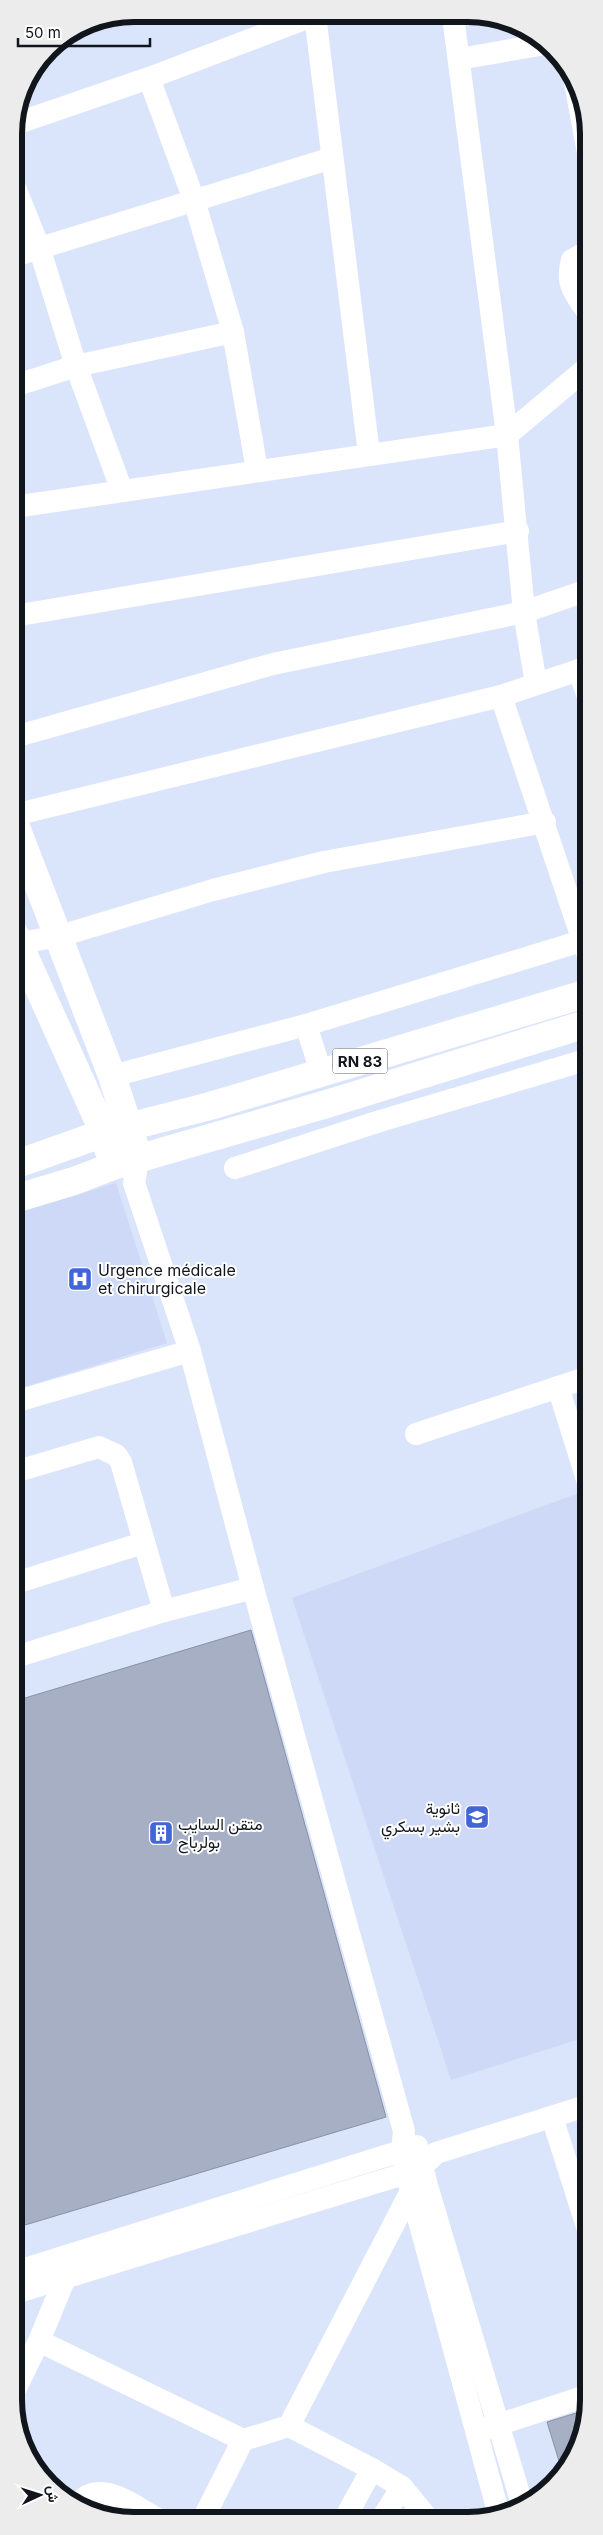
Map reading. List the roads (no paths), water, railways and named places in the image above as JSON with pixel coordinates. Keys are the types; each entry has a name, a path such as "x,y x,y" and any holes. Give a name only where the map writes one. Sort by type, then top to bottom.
{"main road":[{"path":"23,844 60,936 130,1127 128,1170"},
{"path":"23,955 104,1133 128,1170"},
{"name":"RN 83","path":"23,1162 104,1133 210,1106 580,995"},
{"name":"RN 83","path":"23,1196 74,1181 128,1170 370,1090 580,1025"}],"street":[{"path":"316,22 368,454"},
{"path":"454,22 507,435 518,531 524,612 536,684"},
{"path":"23,121 149,78 295,23"},
{"path":"459,59 536,46"},
{"path":"149,78 194,200 232,332 257,470"},
{"path":"23,253 332,158"},
{"path":"23,208 39,248 76,366 122,490"},
{"path":"580,256 572,260 568,273 571,288 580,301"},
{"path":"23,383 76,366 232,332"},
{"path":"23,506 507,435 580,374"},
{"path":"23,615 518,531"},
{"path":"23,735 273,664 524,612 580,593"},
{"path":"23,813 501,696 580,669"},
{"path":"501,696 580,924"},
{"path":"23,939 60,936 213,890 324,862 545,822"},
{"path":"112,1076 306,1025 580,947"},
{"path":"306,1025 321,1072"},
{"path":"235,1168 380,1121 580,1061"},
{"path":"370,1090 380,1121"},
{"path":"128,1170 190,1351 253,1588 414,2159 521,2500"},
{"path":"22,1400 190,1351"},
{"path":"416,1434 580,1380"},
{"path":"558,1387 580,1457"},
{"path":"22,1469 85,1450 99,1448 116,1454 121,1462 164,1611"},
{"path":"22,1580 143,1543"},
{"path":"22,1654 164,1611 253,1588"},
{"path":"22,2289 61,2268 580,2108"},
{"path":"552,2117 580,2205"},
{"path":"288,2426 414,2159"},
{"path":"414,2159 475,2432 497,2509"},
{"path":"22,2271 61,2268"},
{"path":"22,2376 39,2341 61,2268"},
{"path":"39,2341 243,2440 288,2426 372,2469 402,2487 422,2512"},
{"path":"475,2432 580,2398"},
{"path":"207,2512 243,2440"},
{"path":"348,2512 372,2469"},
{"path":"386,2512 402,2487"},
{"path":"82,2500 93,2492 103,2492 112,2494 145,2512"}],"place":[{"name":"Urgence médicale et chirurgicale","path":"80,1279"},
{"name":"ثانوية بشير بسكري","path":"477,1817"},
{"name":"متقن السايب بولرباح","path":"161,1833"}]}
